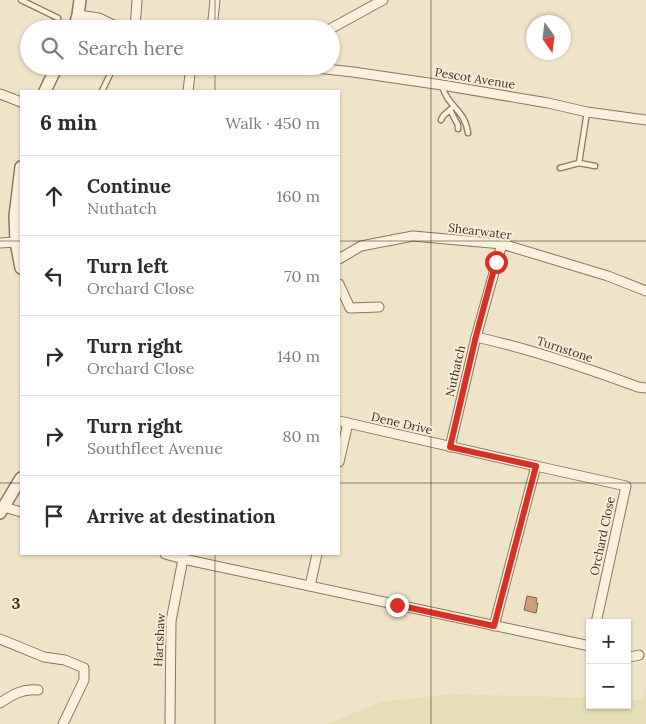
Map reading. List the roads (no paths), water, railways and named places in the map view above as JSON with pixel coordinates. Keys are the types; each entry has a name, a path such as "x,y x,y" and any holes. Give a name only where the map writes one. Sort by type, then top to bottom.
{"street":[{"path":"77,20 80,0"},
{"path":"136,20 137,0"},
{"path":"213,20 216,0"},
{"path":"340,24 383,0"},
{"path":"78,15 103,20"},
{"name":"Pescot Avenue","path":"340,71 442,85 548,103 587,112 646,120"},
{"path":"45,90 53,75"},
{"path":"188,90 189,75"},
{"path":"0,94 20,102"},
{"path":"20,175 15,216 16,242 20,263"},
{"name":"Shearwater","path":"340,258 361,246 413,236 502,244 608,276 646,291"},
{"path":"0,243 16,242"},
{"name":"Nuthatch","path":"450,447 476,336 502,244"},
{"path":"340,286 350,308 378,307"},
{"name":"Turnstone","path":"476,336 513,345 638,387 646,388"},
{"name":"Dene Drive","path":"340,452 343,422 450,447"},
{"name":"Orchard Close","path":"450,447 626,486 597,619"},
{"path":"494,626 536,466"},
{"path":"20,480 2,510 20,512"},
{"path":"171,555 586,645"},
{"path":"310,586 317,555"},
{"name":"Hartshaw","path":"170,722 171,621 188,558"},
{"path":"0,639 44,657 65,660 84,668 84,680 63,724"},
{"path":"631,657 639,655"},
{"path":"0,703 20,692 31,689 38,690"}],"lane":[{"path":"21,0 58,18"},
{"path":"102,90 110,75"},
{"path":"442,85 446,98 452,108 458,129"},
{"path":"441,120 442,116 452,108"},
{"path":"452,108 462,114 468,133"},
{"path":"579,163 587,112"},
{"path":"560,168 579,163 595,166"}]}
